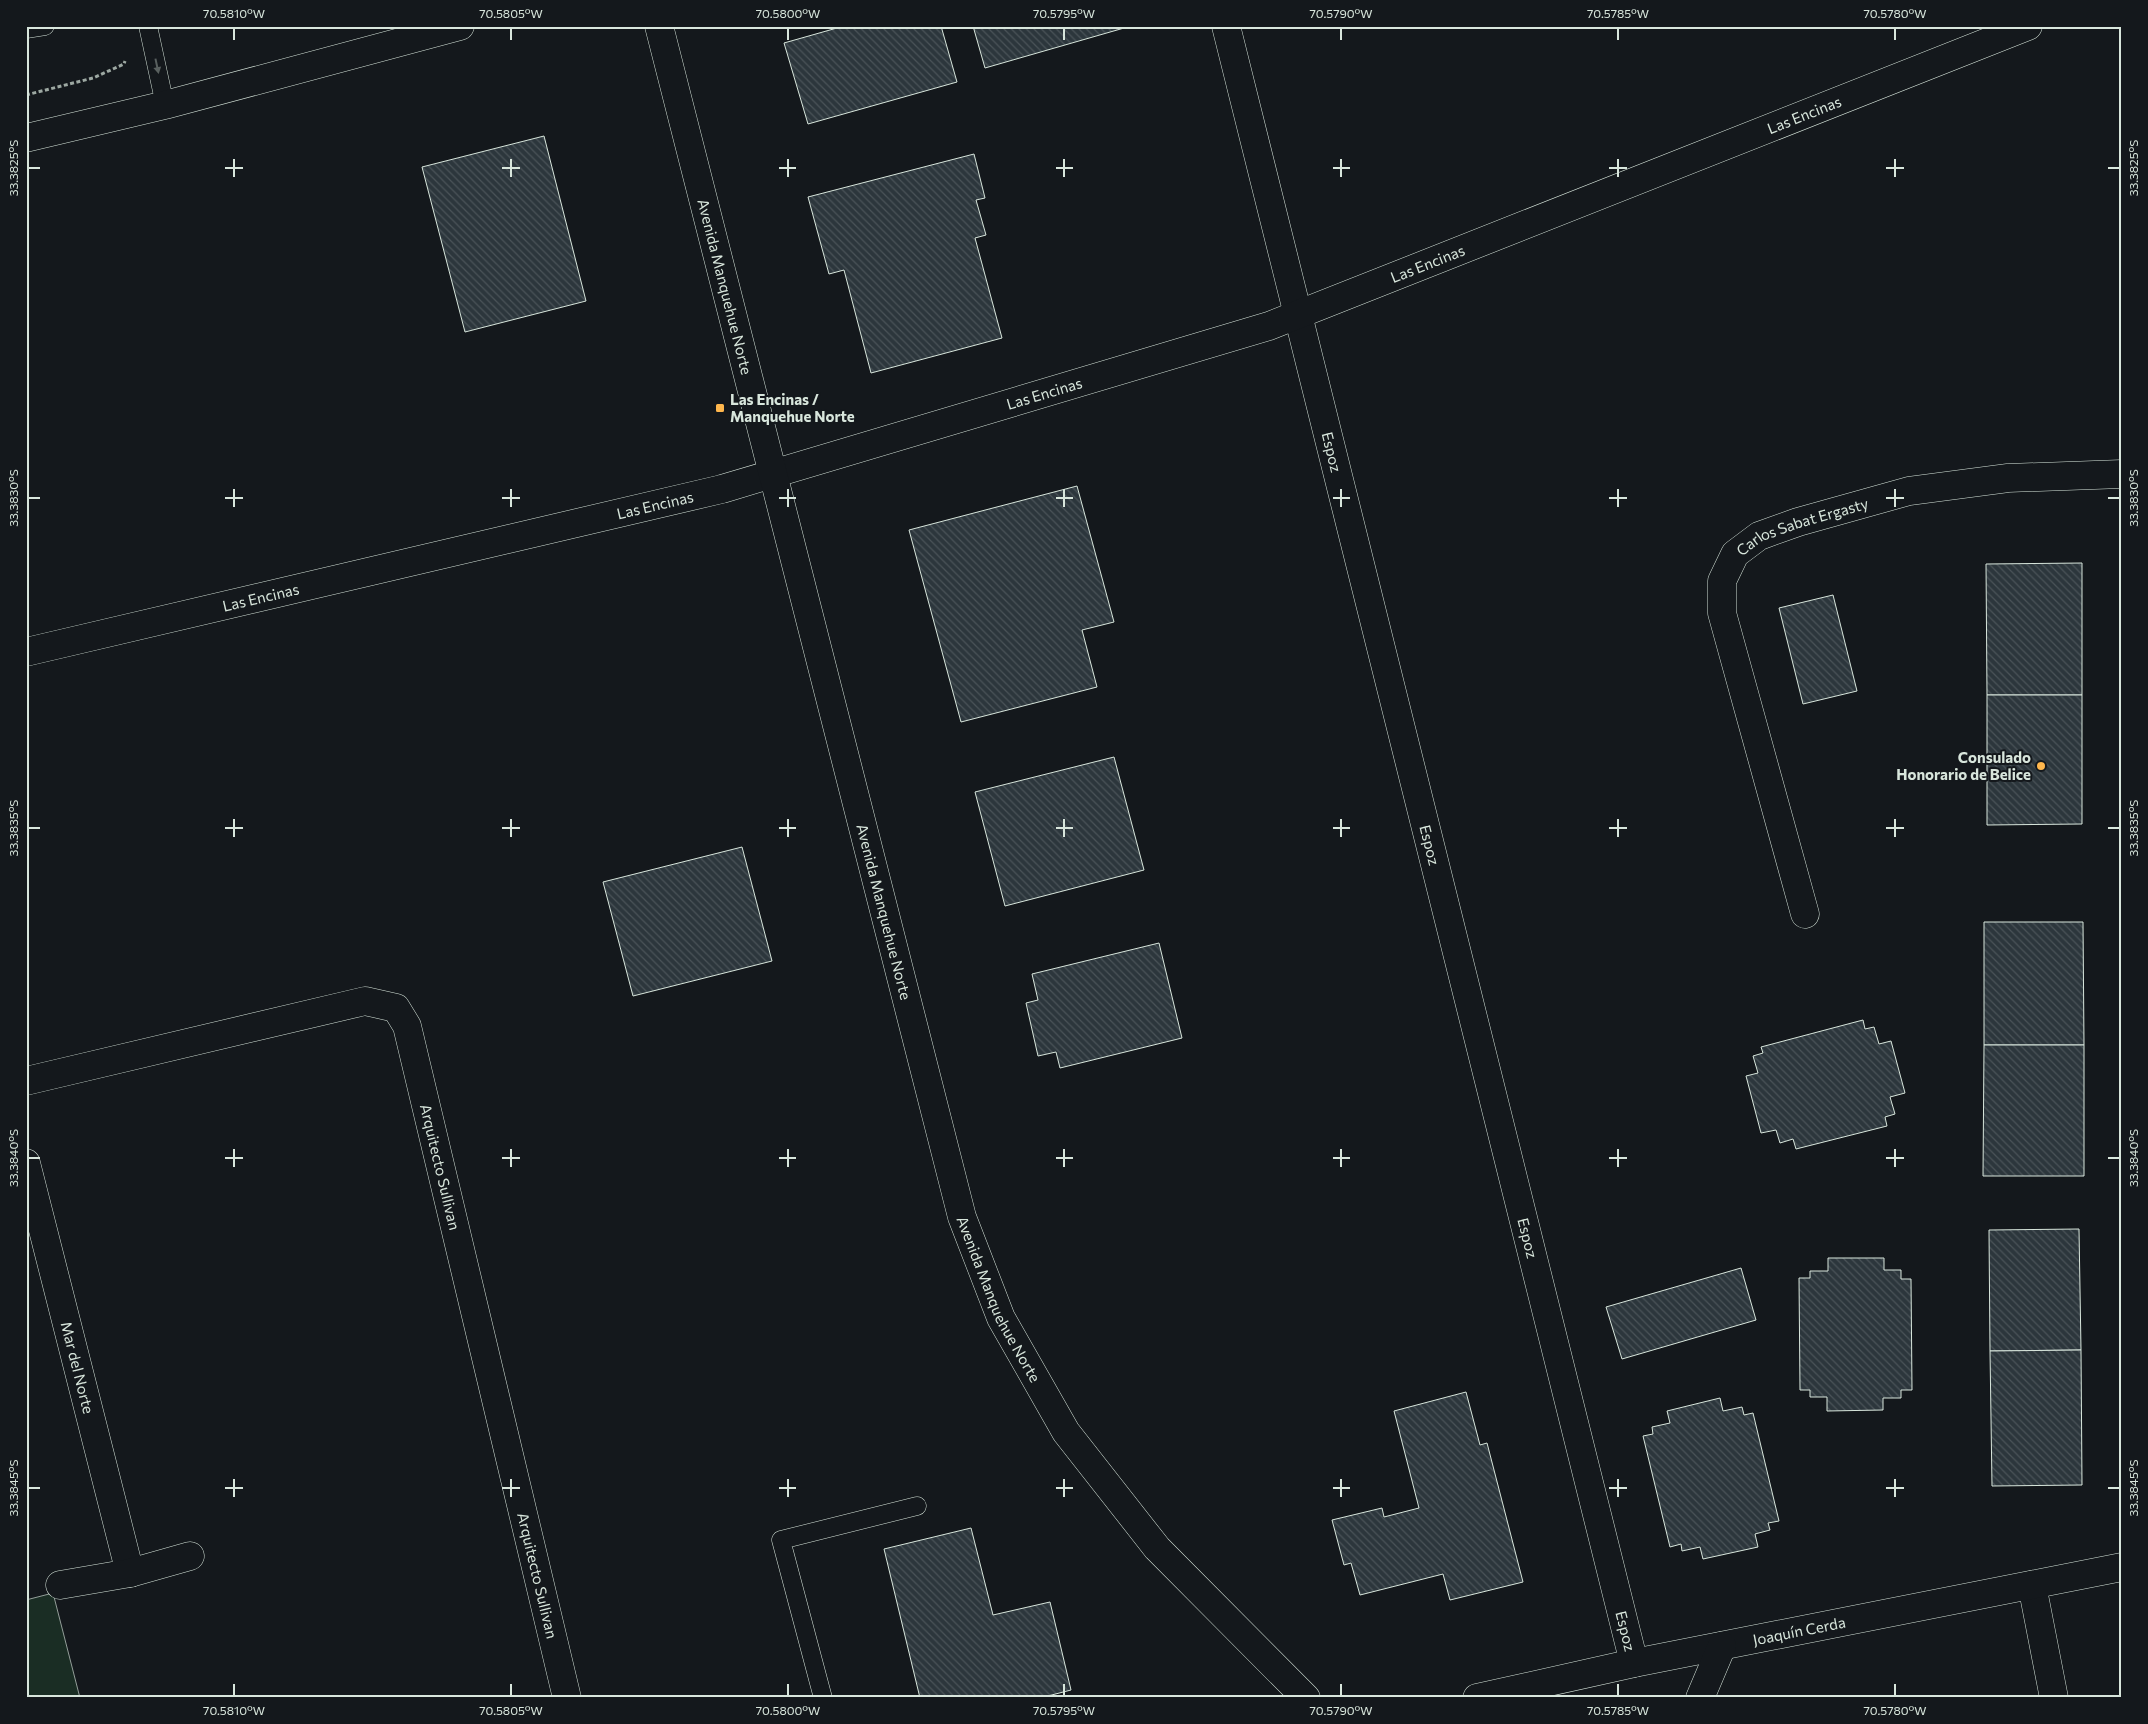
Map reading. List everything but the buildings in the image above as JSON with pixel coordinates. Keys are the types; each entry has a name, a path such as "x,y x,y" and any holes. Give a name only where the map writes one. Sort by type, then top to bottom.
{"street":[{"path":"26,138 165,106 460,26"},
{"name":"Avenida Manquehue Norte","path":"659,26 962,1217 1001,1318 1066,1432 1158,1548 1306,1698"},
{"name":"Espoz","path":"1226,26 1634,1663"},
{"name":"Las Encinas","path":"26,652 712,491 1298,315 2028,26"},
{"name":"Carlos Sabat Ergasty","path":"1805,914 1722,613 1722,581 1735,554 1759,536 1909,492 2008,478 2122,474"},
{"name":"Arquitecto Sullivan","path":"26,1081 365,1001 396,1008 407,1026 566,1698"},
{"name":"Mar del Norte","path":"26,1163 79,1379 130,1573"},
{"path":"60,1586 130,1573 190,1556"},
{"name":"Joaquín Cerda","path":"1477,1698 1634,1663 2122,1567"},
{"path":"2032,1586 2054,1698"},
{"path":"1700,1698 1722,1646"}],"lane":[{"path":"26,29 45,26"},
{"path":"148,26 165,106"},
{"path":"823,1698 781,1540 917,1506"}],"path":[{"path":"26,94 93,78 124,64 128,56"}],"green space":[{"path":"53,1593 80,1698 26,1698 26,1600"}],"place":[{"name":"Las Encinas / Manquehue Norte","path":"720,408"},
{"name":"Consulado Honorario de Belice","path":"2041,766"}]}
